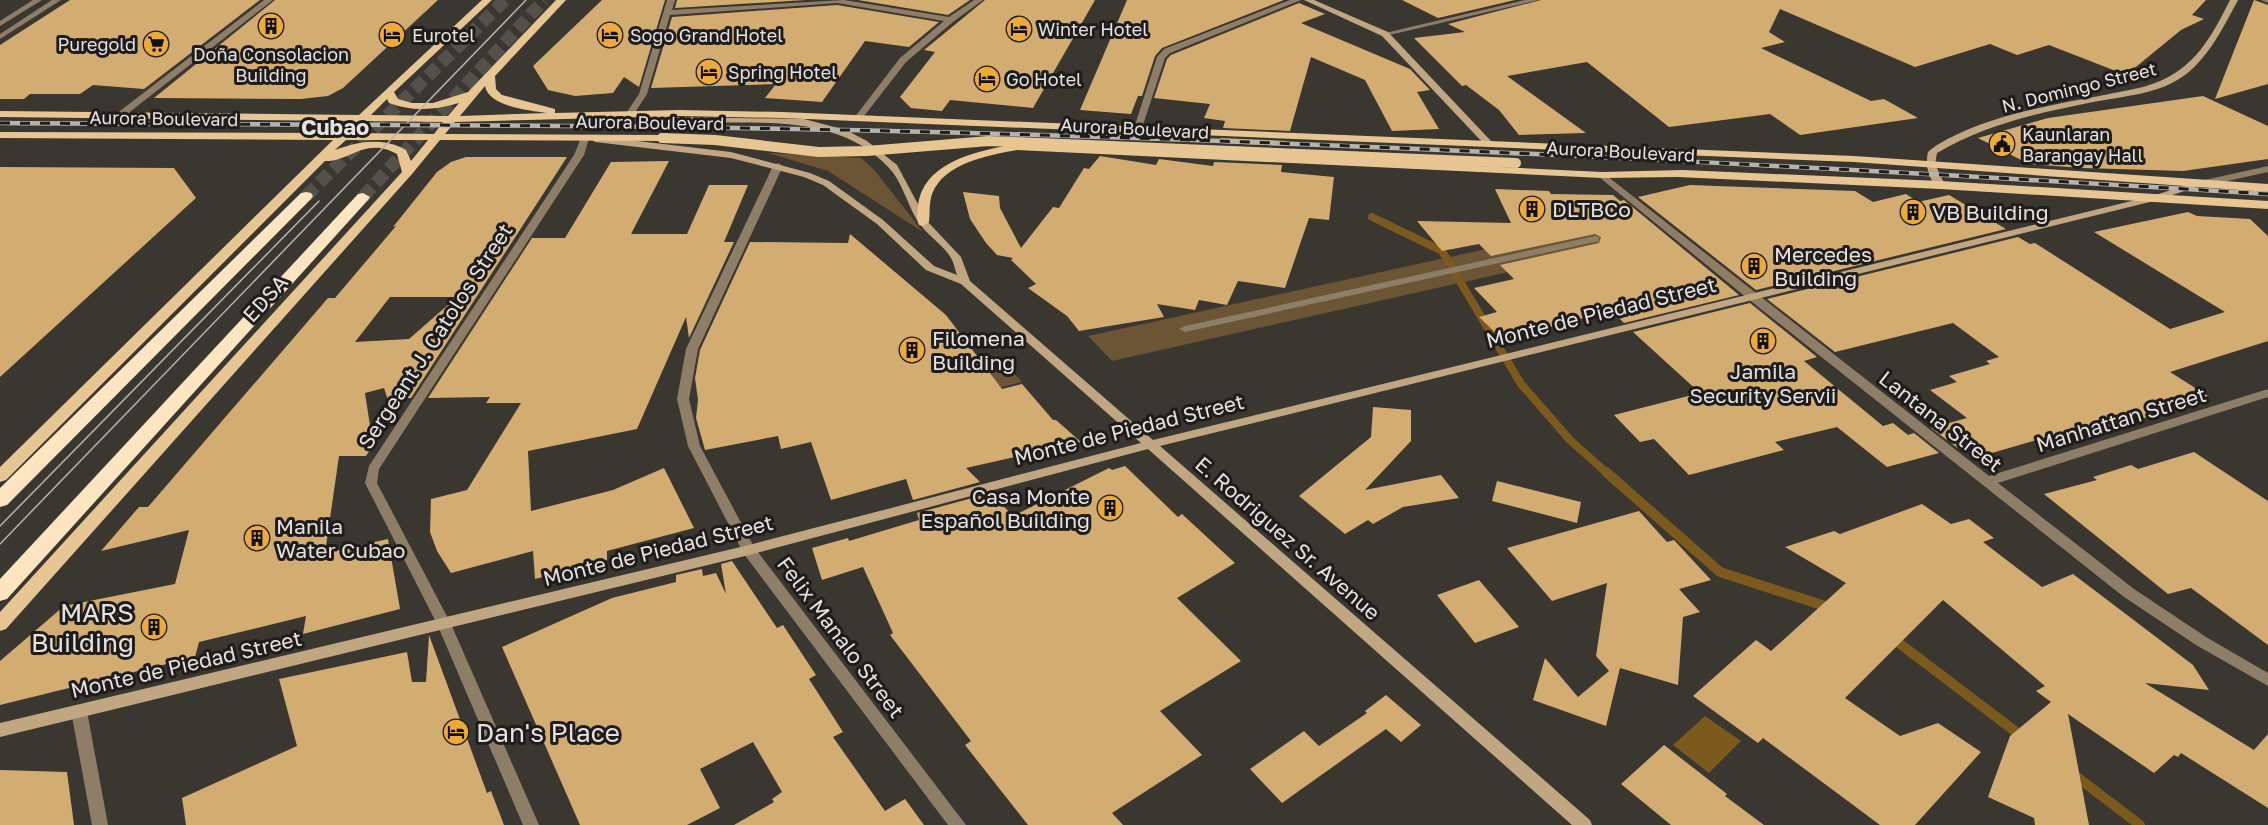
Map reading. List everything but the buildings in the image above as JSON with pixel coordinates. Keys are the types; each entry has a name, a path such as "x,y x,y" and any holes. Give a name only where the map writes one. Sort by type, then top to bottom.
{"highway":[{"name":"EDSA","path":"0,500 306,196"},
{"name":"EDSA","path":"0,593 363,197"}],"main road":[{"path":"0,476 389,91 487,0"},
{"name":"EDSA","path":"0,624 408,172 454,119 472,94 561,0"},
{"path":"1308,0 1385,34 1488,143"},
{"name":"N. Domingo Street","path":"1930,164 1933,152 1948,141 1972,131 2034,113 2162,85 2192,66 2234,0"},
{"path":"490,76 491,90 498,97 541,109 586,116"},
{"path":"389,91 389,96 400,104 422,106 448,103 472,94"},
{"name":"Aurora Boulevard","path":"0,114 454,119 679,112 739,118 858,118 1137,131 1488,143 1930,164 2268,188"},
{"name":"E. Rodriguez Sr. Avenue","path":"739,118 820,124 864,143 894,167 923,222 956,257 965,282"},
{"name":"Aurora Boulevard","path":"0,135 662,138 715,140 838,152 989,141 1516,163 1940,184 2268,205"},
{"name":"E. Rodriguez Sr. Avenue","path":"588,138 731,155 778,166 826,183 880,222 930,268 965,282 1584,825"},
{"path":"313,168 344,151 376,146 398,149 407,161 408,172"},
{"path":"923,222 927,191 948,170 978,157 1017,147 1602,175 1683,173"},
{"path":"1930,164 1940,184"},
{"name":"Monte de Piedad Street","path":"0,730 749,549 1149,445 2155,198 2200,184"}],"street":[{"path":"0,24 38,0"},
{"path":"0,37 57,0"},
{"path":"119,116 269,0"},
{"path":"634,115 643,94 671,0"},
{"path":"668,13 836,0 950,20"},
{"path":"858,118 903,60 950,20 979,0"},
{"path":"1137,131 1161,57 1167,51 1174,46 1297,0"},
{"path":"1385,34 1535,0"},
{"name":"Sergeant J. Catolos Street","path":"531,825 444,624 371,483 374,469 588,138"},
{"name":"Felix Manalo Street","path":"778,166 692,349 683,399 694,446 749,549 957,825"},
{"name":"Monte de Piedad Street","path":"2200,184 2268,168"},
{"name":"Lantana Street","path":"1602,175 1751,296 2129,593 2201,641 2268,680"},
{"path":"1185,329 1595,239"},
{"name":"Manhattan Street","path":"1986,482 2268,393"},
{"path":"79,711 100,825"}],"shaded area":[{"path":"768,153 861,158 875,171 923,232 828,171"},
{"path":"1633,217 1659,238 1112,361 1088,336"},
{"path":"997,355 1022,382 907,410 895,378"},
{"path":"1705,716 1741,741 1709,773 1673,745"}],"waterway":[{"path":"1372,217 1442,251 1521,384 1570,440 1608,474"},
{"path":"1606,472 1720,572 1831,608"},
{"path":"1891,637 2024,738"},
{"path":"2073,774 2140,825"}],"tunnel":[{"path":"306,196 505,0"},
{"path":"363,197 544,0"}],"tram line":[{"path":"0,544 526,0"},
{"path":"0,526 319,201"}],"railway":[{"path":"0,123 667,127 1062,136 1579,156 2268,194"}],"place":[{"name":"Doña Consolacion Building","path":"271,26"},
{"name":"Winter Hotel","path":"1019,29"},
{"name":"Eurotel","path":"392,35"},
{"name":"Sogo Grand Hotel","path":"610,35"},
{"name":"Puregold","path":"156,44"},
{"name":"Spring Hotel","path":"709,72"},
{"name":"Go Hotel","path":"987,79"},
{"name":"Kaunlaran Barangay Hall","path":"2002,144"},
{"name":"DLTBCo","path":"1532,209"},
{"name":"VB Building","path":"1913,212"},
{"name":"Mercedes Building","path":"1754,266"},
{"name":"Jamila Security Servii","path":"1763,341"},
{"name":"Filomena Building","path":"912,350"},
{"name":"Casa Monte Español Building","path":"1110,508"},
{"name":"Manila Water Cubao","path":"257,538"},
{"name":"MARS Building","path":"154,627"},
{"name":"Dan's Place","path":"456,732"}],"district":[{"name":"Cubao","path":"335,126"}]}
